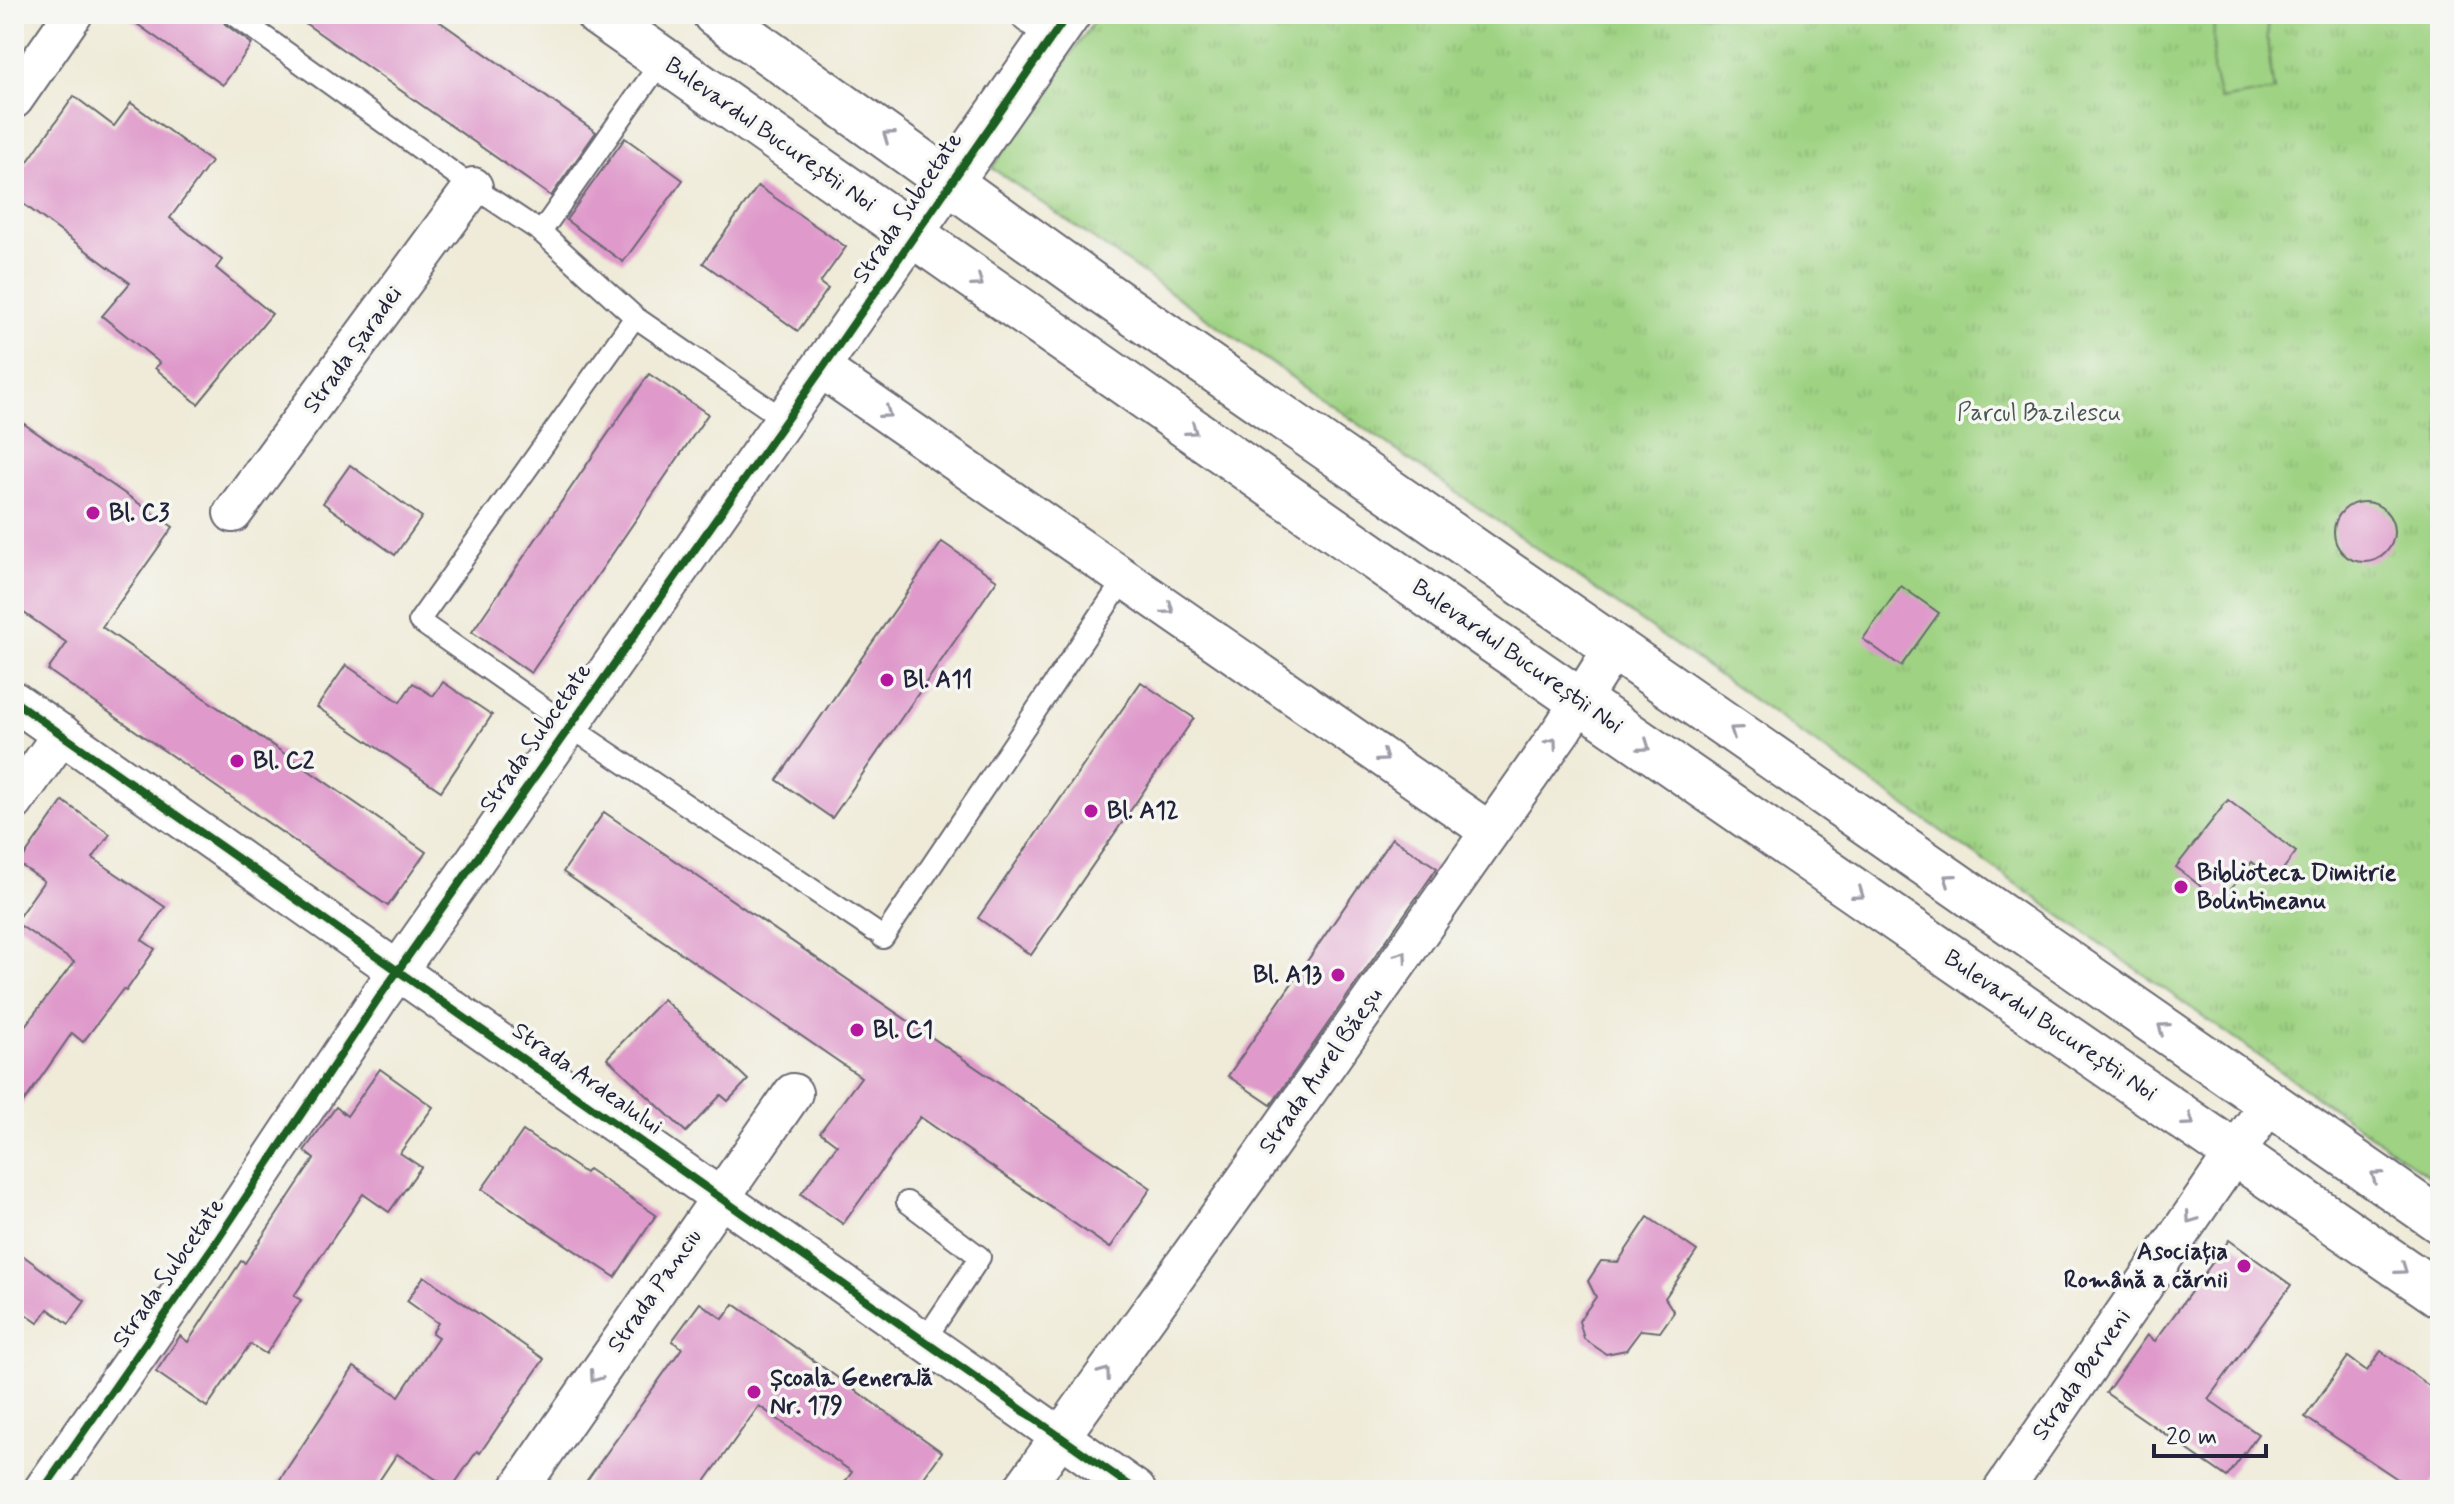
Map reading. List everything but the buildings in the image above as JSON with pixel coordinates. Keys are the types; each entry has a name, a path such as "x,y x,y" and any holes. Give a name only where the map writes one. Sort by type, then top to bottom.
{"main road":[{"name":"Bulevardul Bucureștii Noi","path":"598,14 1581,702 2440,1295"},
{"path":"715,14 1101,291 2440,1221"},
{"name":"Strada Subcetate","path":"951,181 1051,20"}],"street":[{"path":"14,99 73,14"},
{"name":"Strada Subcetate","path":"43,1490 214,1245 398,970 951,181"},
{"name":"Strada Șaradei","path":"233,513 473,187"},
{"path":"822,369 1489,831"},
{"name":"Strada Aurel Băeșu","path":"1022,1490 1581,702 1614,647"},
{"name":"Strada Ardealului","path":"14,701 1136,1490"},
{"path":"14,802 62,734"},
{"name":"Strada Panciu","path":"518,1490 793,1093"},
{"name":"Strada Berveni","path":"2003,1490 2270,1102"}],"lane":[{"path":"233,14 473,187 541,232 635,317 785,420"},
{"path":"541,232 663,59"},
{"path":"635,317 419,621 878,934 1125,578"},
{"path":"907,1202 980,1257 924,1341"}],"green space":[{"name":"Parcul Bazilescu","path":"1099,14 2440,14 2440,1184 1934,826 992,168"},
{"path":"2214,14 2271,14 2268,41 2274,91 2220,100 2213,71"}],"cycle path":[{"path":"43,1490 214,1245 380,996 1068,14"},
{"path":"14,701 1136,1490"}],"place":[{"name":"Bl. C3","path":"93,513"},
{"name":"Bl. A11","path":"887,680"},
{"name":"Bl. C2","path":"237,761"},
{"name":"Bl. A12","path":"1091,811"},
{"name":"Biblioteca Dimitrie Bolintineanu","path":"2181,887"},
{"name":"Bl. A13","path":"1338,975"},
{"name":"Bl. C1","path":"857,1030"},
{"name":"Asociația Română a cărnii","path":"2244,1266"},
{"name":"Școala Generală Nr. 179","path":"754,1392"}]}
